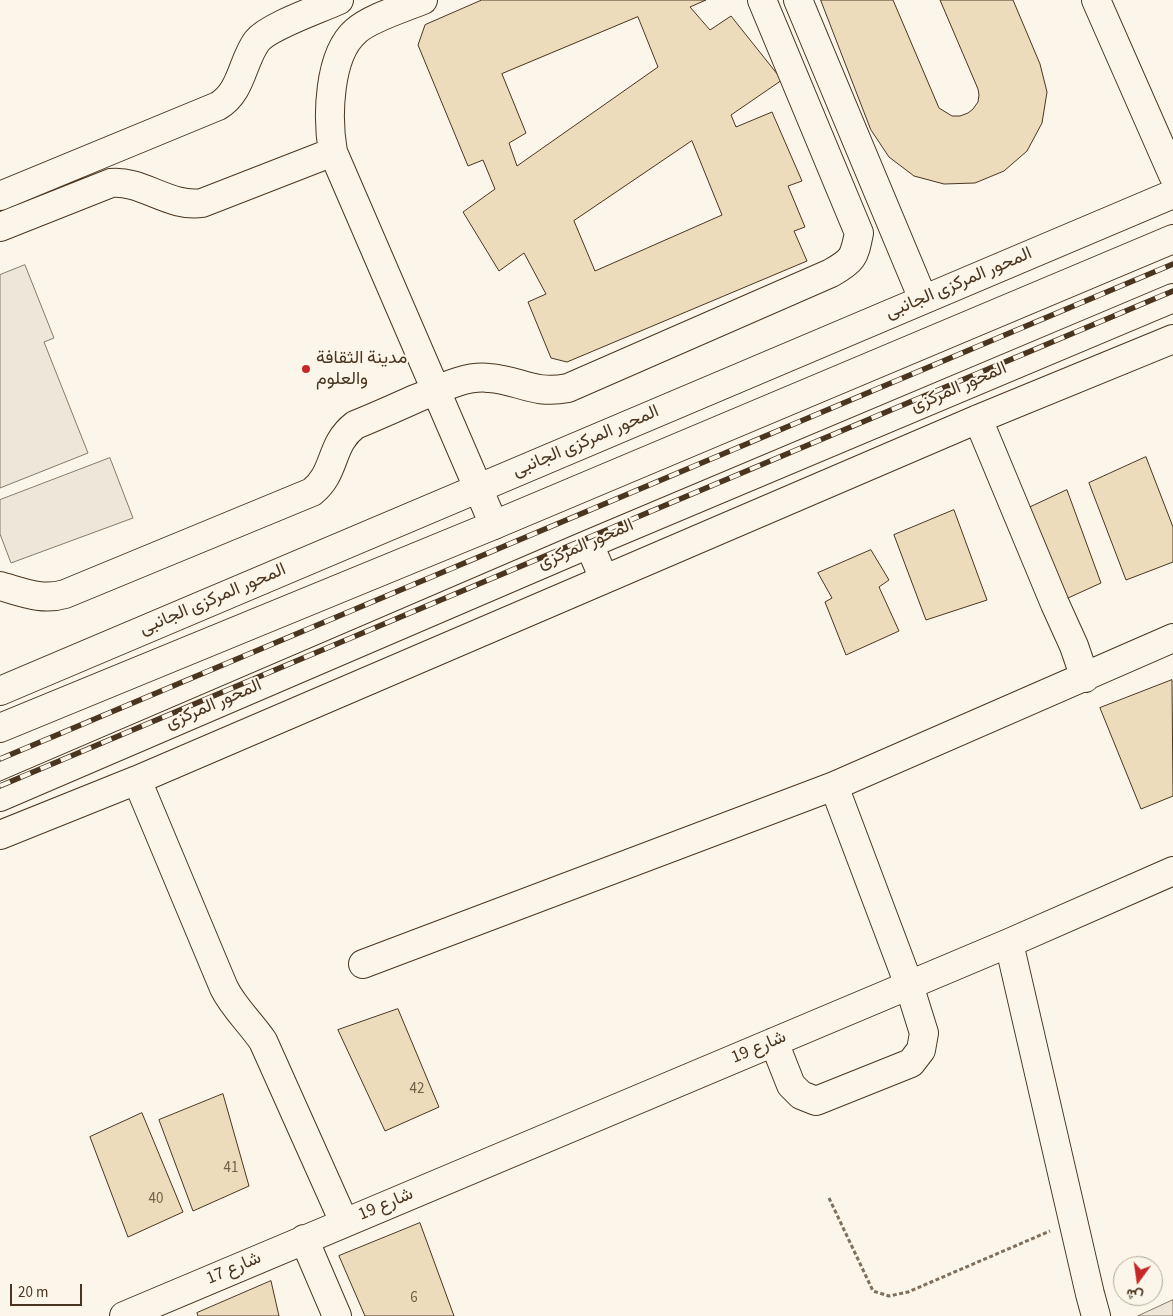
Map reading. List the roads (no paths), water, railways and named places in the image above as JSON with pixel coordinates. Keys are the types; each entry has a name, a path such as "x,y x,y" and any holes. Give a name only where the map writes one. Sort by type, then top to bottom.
{"street":[{"path":"0,196 218,106 230,97 254,47 265,34 339,0"},
{"path":"423,0 365,24 355,31 341,52 333,79 330,100 330,137 333,152 494,525"},
{"path":"0,586 41,597 65,594 312,492 325,480 338,445 349,430 457,382 474,378 489,378 539,390 554,391 568,388 844,266 852,258 858,233 762,0"},
{"path":"798,0 923,300"},
{"path":"1096,0 1173,174"},
{"path":"0,227 111,183 125,183 184,203 202,203 333,152"},
{"name":"المحور المركزى الجانبى","path":"0,691 1173,194"},
{"path":"0,728 494,525 1173,239"},
{"name":"المحور المركزى","path":"0,797 589,544 1173,298"},
{"path":"0,835 137,780 978,419 1173,339"},
{"path":"978,419 1074,646 1085,678"},
{"path":"589,544 604,579"},
{"path":"363,964 834,786 1173,638"},
{"path":"137,780 224,988 234,1007 263,1041 344,1222"},
{"path":"774,1042 791,1085 801,1095 816,1101 911,1063 922,1050 924,1033 909,985 834,786"},
{"name":"شارع 19","path":"344,1222 1008,944 1173,871"},
{"path":"1008,944 1096,1316"},
{"name":"شارع 17","path":"124,1316 344,1222"},
{"path":"304,1239 337,1316"}],"railway":[{"path":"0,759 1173,264"},
{"path":"0,786 1173,291"}],"place":[{"name":"مدينة الثقافة والعلوم","path":"306,369"}]}
